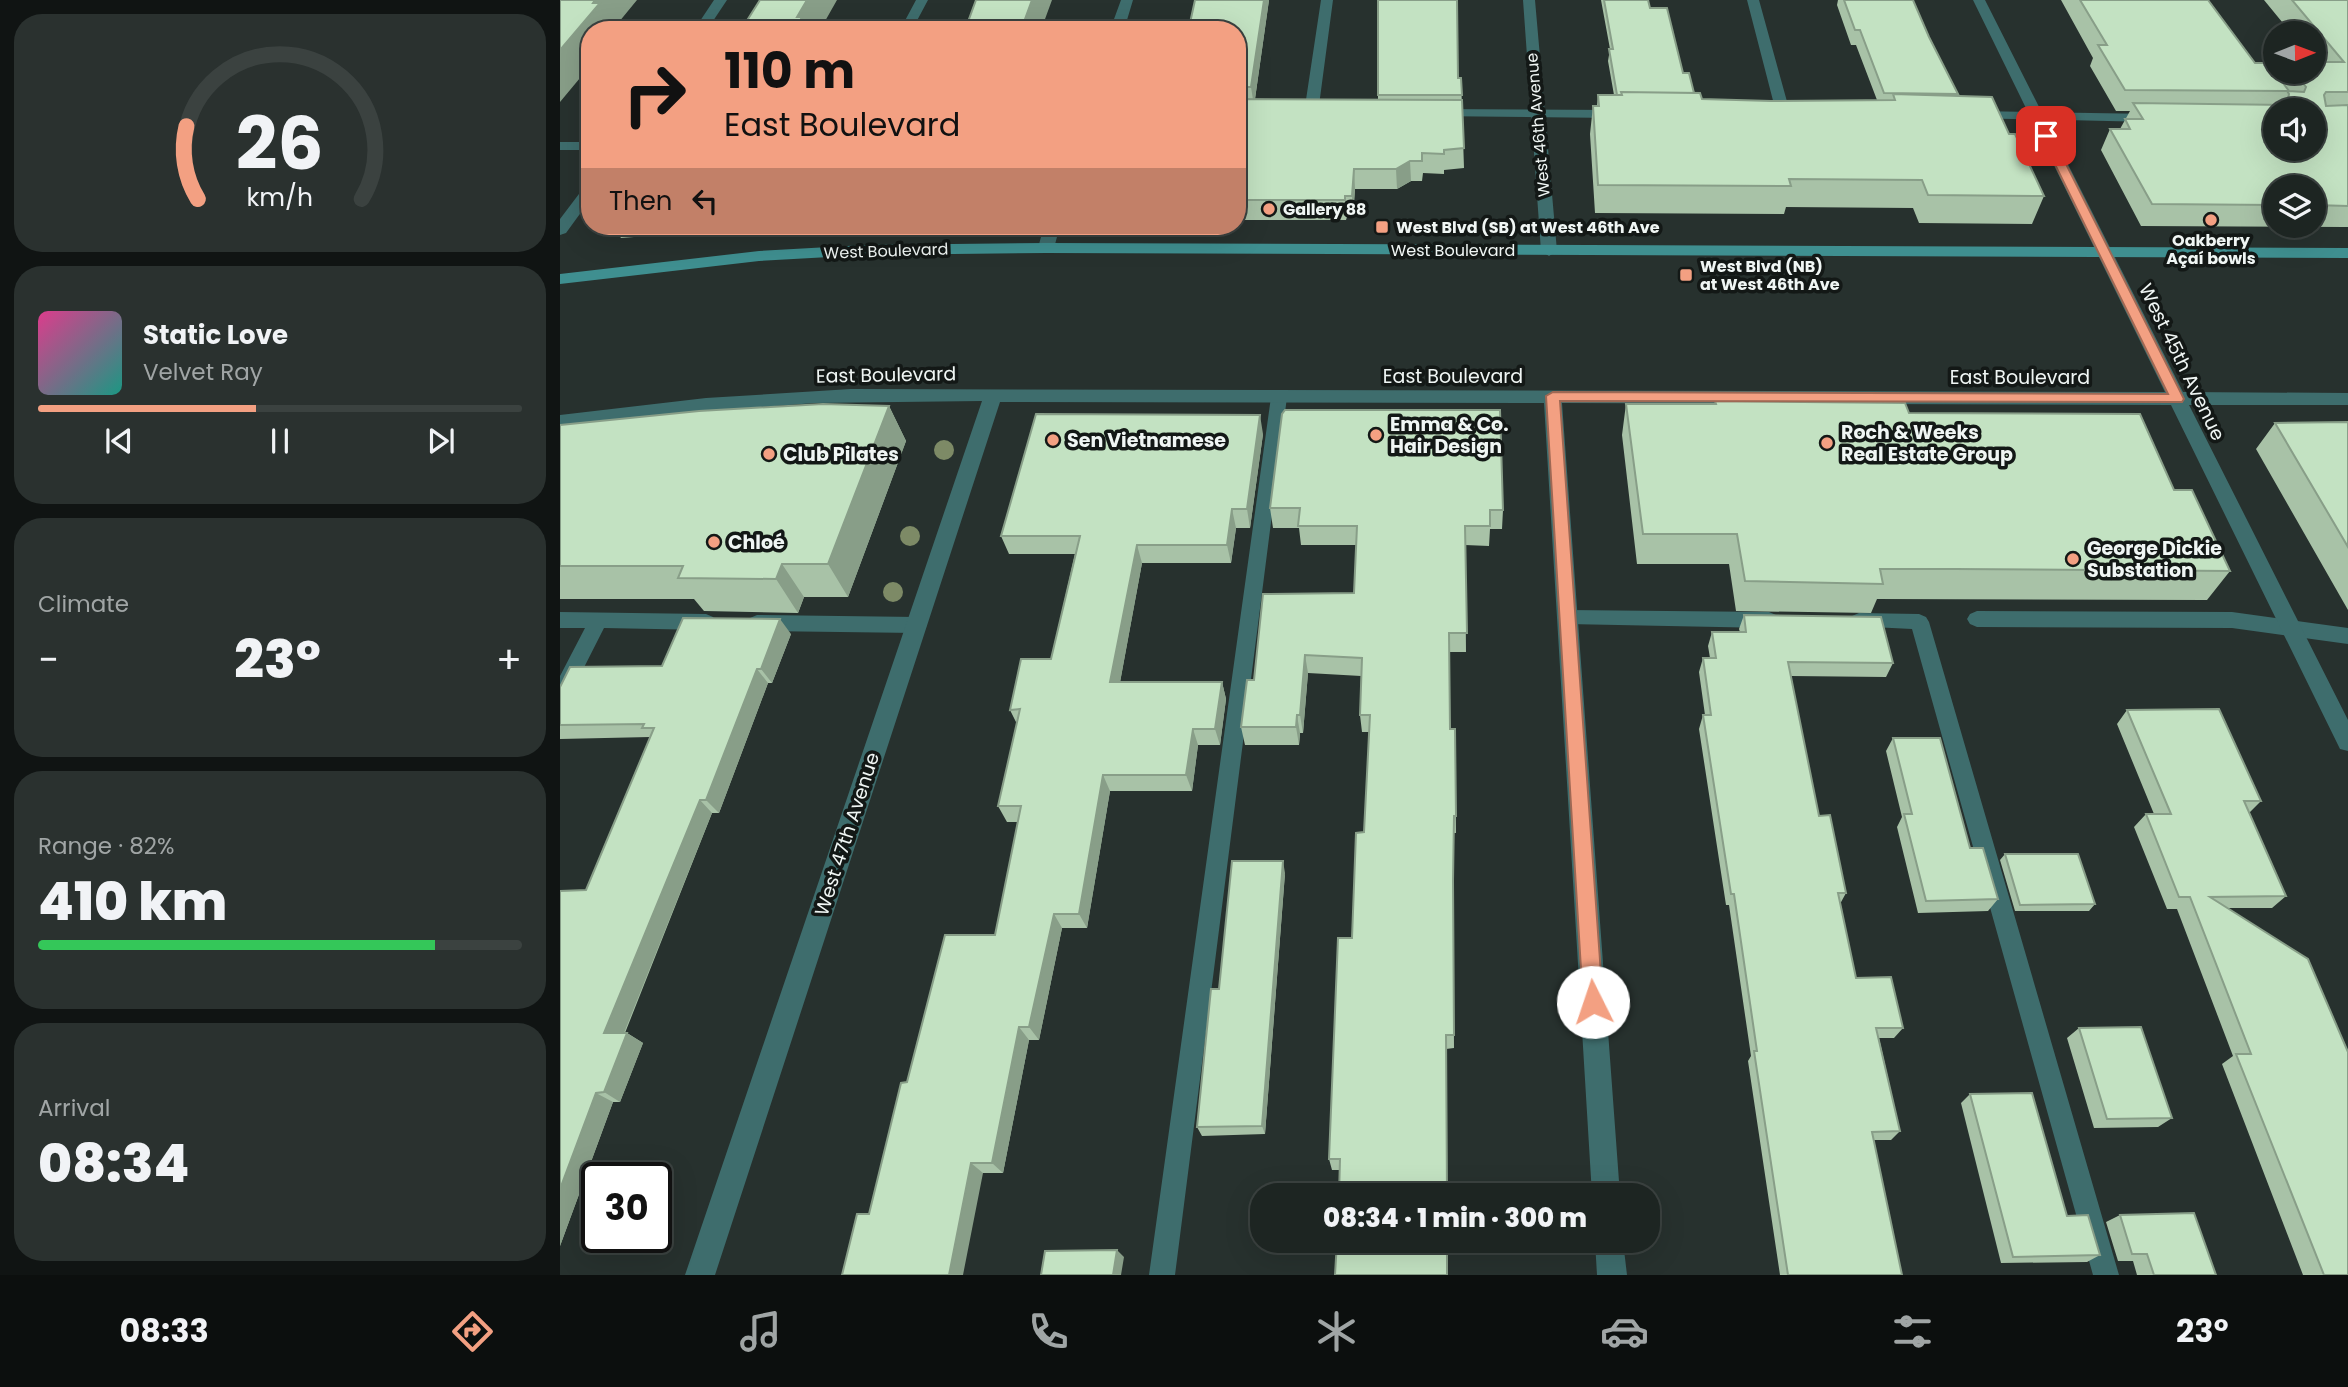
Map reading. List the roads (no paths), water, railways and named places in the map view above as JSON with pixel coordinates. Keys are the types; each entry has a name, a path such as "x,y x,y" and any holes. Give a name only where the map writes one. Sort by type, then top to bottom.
{"street":[{"path":"707,21 722,0"},
{"path":"1120,21 1127,0"},
{"name":"West 46th Avenue","path":"1529,0 1549,251"},
{"name":"West 45th Avenue","path":"1979,0 2348,742"},
{"path":"560,230 581,201"},
{"path":"1046,248 1050,235"},
{"name":"West Boulevard","path":"560,279 669,265 838,251 1046,248 2348,253"},
{"name":"East Boulevard","path":"560,421 751,400 993,394 2348,400"},
{"name":"West 47th Avenue","path":"700,1275 993,394"},
{"path":"1553,396 1605,1183"},
{"path":"1610,1253 1612,1275"}],"lane":[{"path":"911,21 922,0"},
{"path":"1312,113 1327,0"},
{"path":"1753,0 1784,116"},
{"path":"1421,113 1633,114"},
{"path":"1958,115 2167,118"},
{"path":"560,146 581,146"},
{"path":"1162,1275 1279,397"},
{"path":"1567,617 1793,620"},
{"path":"560,620 916,625"},
{"path":"560,695 599,620"},
{"path":"1977,620 2232,620 2348,636"},
{"path":"1835,621 1919,622 2106,1275"}],"place":[{"name":"Gallery 88","path":"1269,209"},
{"name":"Oakberry Açaí bowls","path":"2211,220"},
{"name":"West Blvd (SB) at West 46th Ave","path":"1382,227"},
{"name":"West Blvd (NB) at West 46th Ave","path":"1686,275"},
{"name":"Emma & Co. Hair Design","path":"1376,435"},
{"name":"Sen Vietnamese","path":"1053,440"},
{"name":"Roch & Weeks Real Estate Group","path":"1827,443"},
{"name":"Club Pilates","path":"769,454"},
{"name":"Chloé","path":"714,542"},
{"name":"George Dickie Substation","path":"2073,559"}]}
